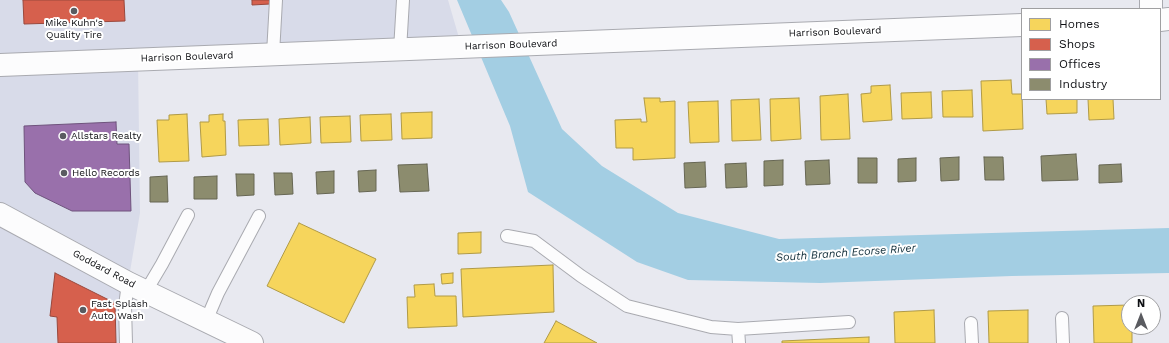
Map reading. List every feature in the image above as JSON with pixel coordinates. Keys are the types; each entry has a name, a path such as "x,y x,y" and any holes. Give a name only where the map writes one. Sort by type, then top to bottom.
{"street":[{"name":"Harrison Boulevard","path":"0,65 470,48 1021,25"},
{"name":"Goddard Road","path":"0,214 137,287 252,343"}],"lane":[{"path":"273,54 276,0"},
{"path":"400,50 403,0"},
{"path":"126,343 125,306 137,287 162,264 188,215"},
{"path":"206,320 218,293 259,216"},
{"path":"506,236 534,241 581,276 627,306 711,327 738,329 849,322"},
{"path":"1062,318 1063,343"},
{"path":"971,323 972,343"},
{"path":"738,329 739,343"}],"shaded area":[{"path":"0,0 448,0 462,48 138,59 140,213 128,283 126,343 0,343"}],"water":[{"name":"South Branch Ecorse River","path":"457,0 501,0 509,12 562,129 602,166 678,213 779,239 1169,228 1169,273 1012,276 820,283 688,280 637,262 528,192 510,126"}],"building: Homes":[{"path":"1011,80 1012,94 1021,94 1023,129 983,131 981,81"},
{"path":"890,85 892,120 863,122 861,94 871,93 871,86"},
{"path":"972,90 973,117 943,117 942,91"},
{"path":"931,92 932,118 902,119 901,93"},
{"path":"848,94 850,139 821,140 820,96"},
{"path":"644,98 660,98 660,102 675,101 675,158 633,160 633,148 616,148 615,120 641,119 641,122 647,122"},
{"path":"799,98 801,139 771,141 770,99"},
{"path":"759,99 761,140 732,141 731,100"},
{"path":"1046,100 1077,100 1077,113 1047,114"},
{"path":"1088,100 1113,100 1114,119 1089,120"},
{"path":"718,101 719,142 690,143 688,102"},
{"path":"432,112 432,138 402,139 401,113"},
{"path":"187,114 189,161 159,162 157,120 169,120 169,115"},
{"path":"223,114 223,121 225,121 226,155 202,157 200,122 209,122 209,115"},
{"path":"391,114 392,140 361,141 360,115"},
{"path":"350,116 351,142 321,143 320,117"},
{"path":"310,117 311,143 280,145 279,119"},
{"path":"268,119 269,145 239,146 238,120"},
{"path":"299,223 376,259 344,323 267,286"},
{"path":"481,232 481,253 458,254 458,233"},
{"path":"553,265 554,312 463,317 461,269"},
{"path":"453,273 453,283 442,284 441,274"},
{"path":"434,284 435,296 456,296 457,326 408,328 407,297 415,297 414,285"},
{"path":"1121,305 1121,335 1132,335 1132,343 1094,343 1093,306"},
{"path":"934,310 935,343 895,343 894,312"},
{"path":"1028,310 1028,343 989,343 988,311"},
{"path":"556,321 597,343 544,343"},
{"path":"869,337 869,343 782,343 782,341"}],"building: Shops":[{"name":"Mike Kuhn's Quality Tire","path":"23,0 124,0 125,21 24,24"},
{"path":"252,0 270,0 270,4 252,5"},
{"name":"Fast Splash Auto Wash","path":"55,273 115,303 116,343 58,343 57,317 50,316"}],"building: Offices":[{"path":"116,122 117,144 129,144 131,211 72,211 35,193 25,182 24,126"}],"building: Industry":[{"path":"1076,154 1078,180 1042,181 1041,156"},
{"path":"959,157 959,180 941,181 940,158"},
{"path":"984,157 1003,157 1004,180 985,180"},
{"path":"858,158 877,158 877,183 858,183"},
{"path":"916,158 916,181 898,182 898,159"},
{"path":"783,160 783,185 764,186 764,161"},
{"path":"829,160 830,184 806,185 805,161"},
{"path":"705,162 706,187 685,188 684,163"},
{"path":"746,163 747,187 726,188 725,164"},
{"path":"427,164 429,191 400,192 398,165"},
{"path":"1121,164 1122,182 1099,183 1099,165"},
{"path":"376,170 376,191 359,192 358,171"},
{"path":"334,171 334,193 317,194 316,172"},
{"path":"274,173 292,173 293,194 275,195"},
{"path":"236,174 254,174 254,195 237,196"},
{"path":"167,176 168,202 150,202 150,177"},
{"path":"217,176 217,199 194,199 194,177"}],"place":[{"name":"Mike Kuhn's Quality Tire","path":"74,11"},
{"name":"Allstars Realty","path":"63,136"},
{"name":"Hello Records","path":"64,173"},
{"name":"Fast Splash Auto Wash","path":"83,310"}]}
